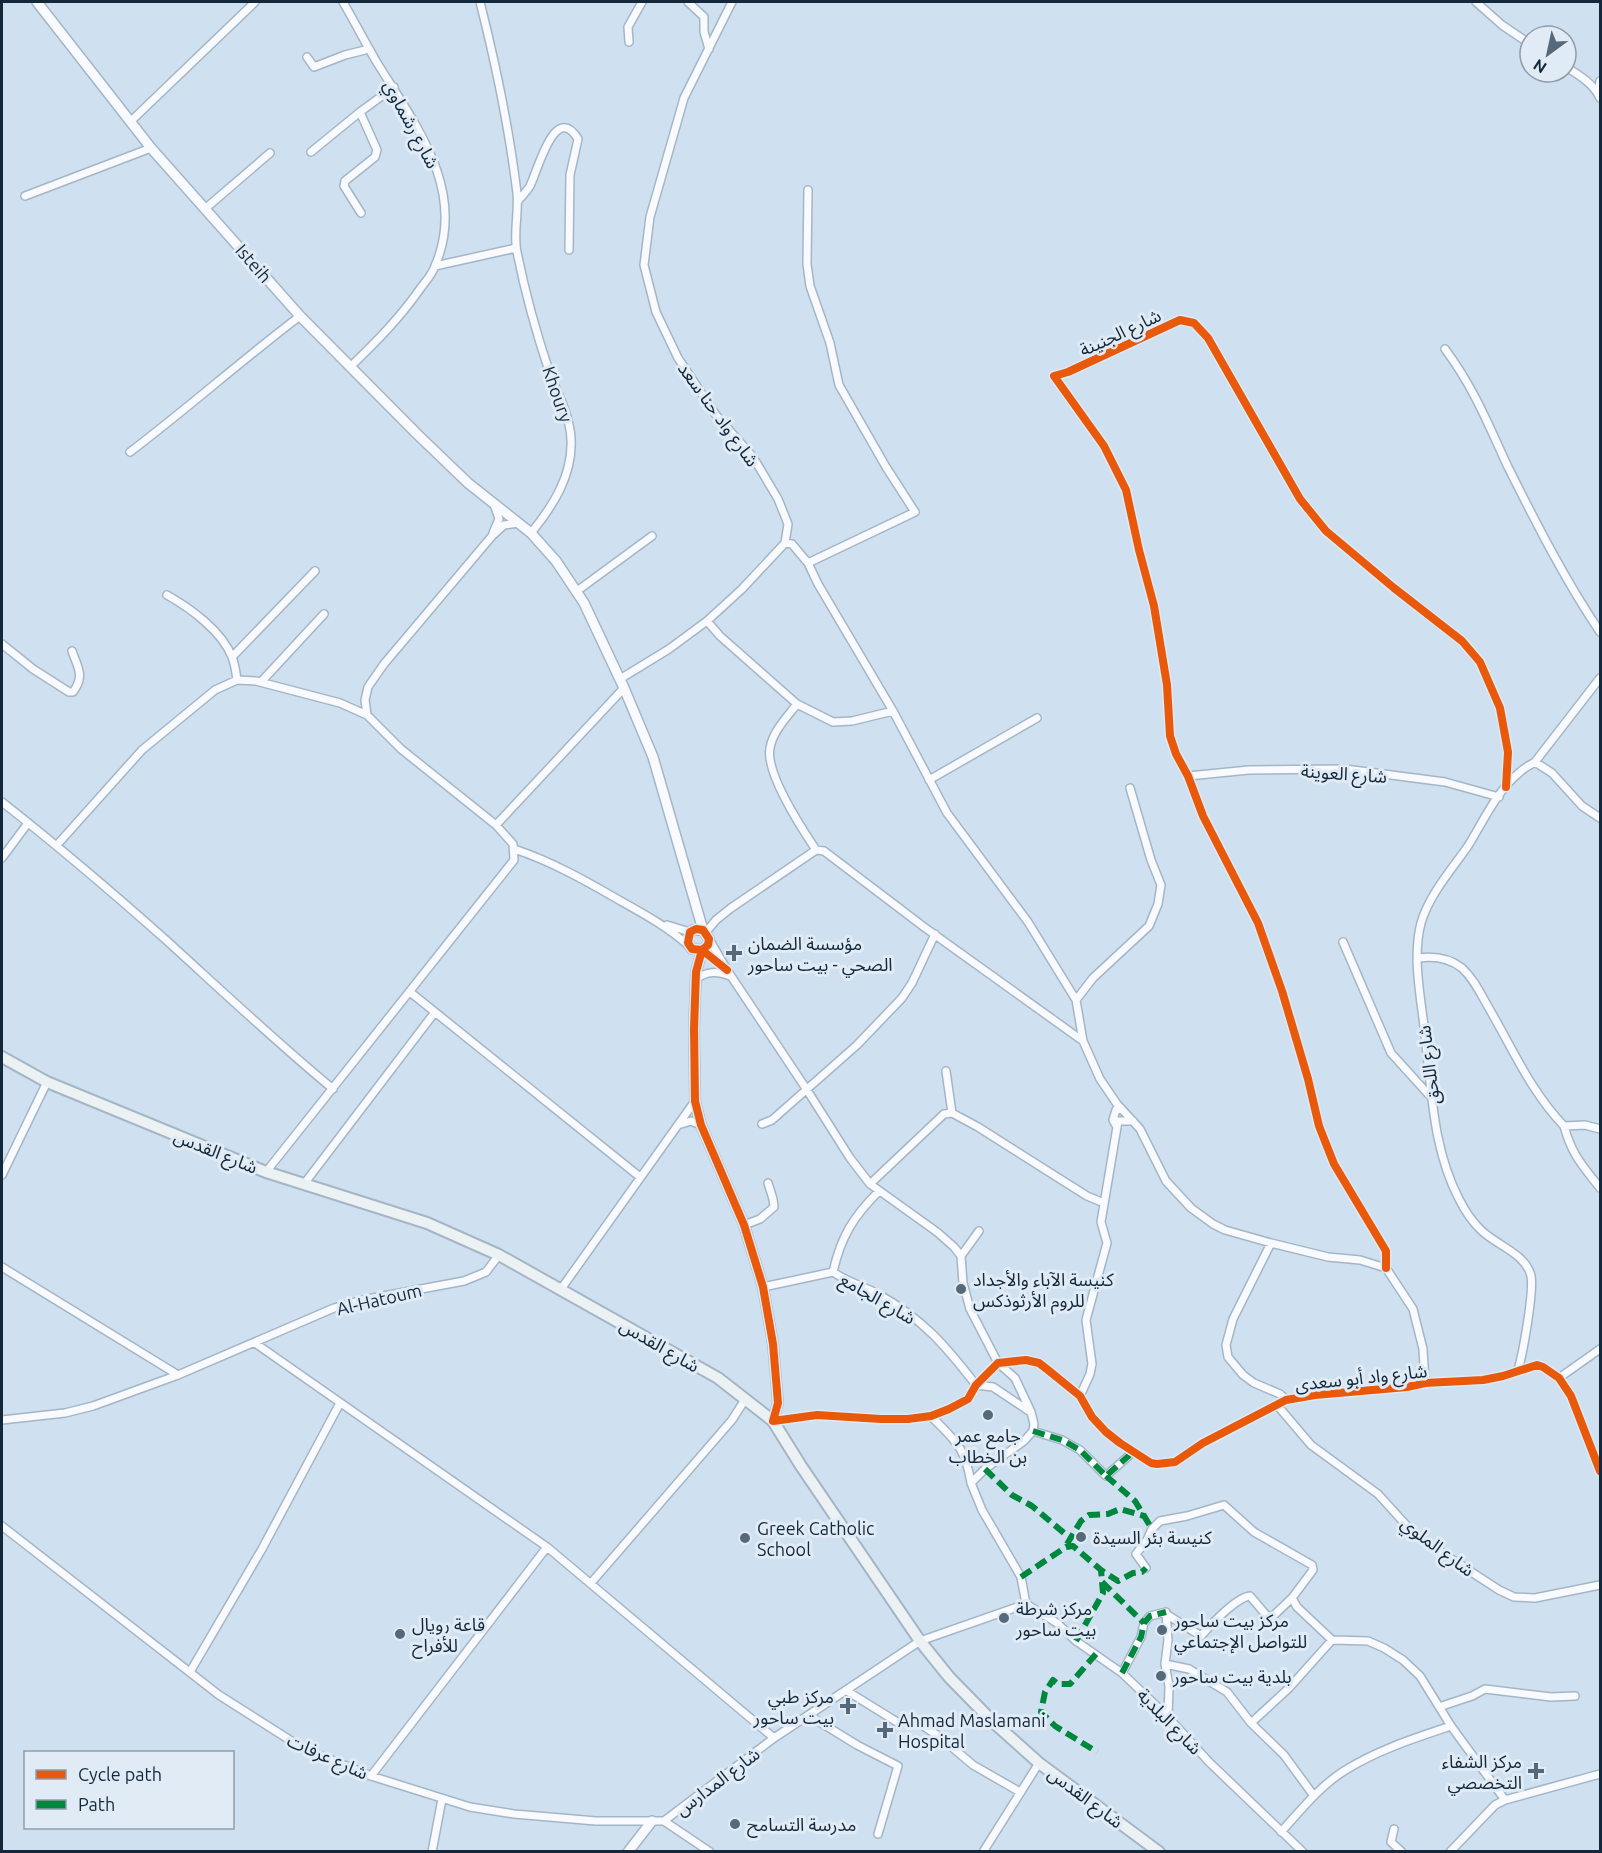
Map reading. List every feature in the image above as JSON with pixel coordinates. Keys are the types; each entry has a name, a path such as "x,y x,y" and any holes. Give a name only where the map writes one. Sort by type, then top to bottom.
{"main road":[{"name":"شارع القدس","path":"2,1057 47,1082 266,1172 427,1223 499,1255 718,1378 746,1398 773,1422 920,1641 963,1692 1039,1763 1159,1851"}],"street":[{"name":"Isteih","path":"37,2 151,148 300,316 434,451 531,533 556,561 577,591 620,679 653,757 706,934"},
{"path":"130,122 253,2"},
{"name":"شارع رشماوي","path":"343,2 429,149 444,192 446,224 435,266 404,312 387,332 350,367"},
{"name":"Khoury","path":"480,2 509,130 518,201 516,248 527,300 556,390 567,414 572,439 570,468 564,483 548,511 531,533"},
{"path":"629,42 628,27 642,2"},
{"path":"688,2 704,16 704,32 709,49"},
{"name":"شارع واد حنا سعد","path":"732,2 699,64 681,108 650,217 644,265 656,312 678,358 717,415 753,457 778,499 788,524 785,543"},
{"path":"1476,2 1518,36"},
{"path":"307,57 314,67 369,49"},
{"path":"1578,74 1599,95"},
{"path":"1599,95 1600,81"},
{"path":"311,152 394,87"},
{"path":"360,112 377,150 375,157 345,182 344,186 361,213"},
{"path":"518,201 529,188 542,154 557,130 567,127 574,132 578,139 570,175 569,250"},
{"path":"25,196 151,148"},
{"path":"206,208 270,153"},
{"path":"807,189 807,264 810,286 830,343 839,385 915,512 808,563"},
{"path":"435,266 516,248"},
{"path":"130,452 173,419 241,360 300,316"},
{"name":"شارع الجنينة","path":"1188,776 1176,754 1170,736 1167,685 1154,606 1126,490 1104,446 1054,376 1068,372 1180,320 1194,323 1208,338 1300,499 1326,531 1462,641 1480,662 1500,708 1504,725 1508,752 1506,787"},
{"path":"1445,349 1473,390 1521,492 1562,569 1600,632"},
{"path":"492,536 499,519 494,504"},
{"path":"368,715 365,700 368,687 384,664 492,536 504,525 519,523"},
{"path":"577,591 652,536"},
{"path":"620,679 669,649 707,621 742,589 785,543 792,544 808,563 854,646 888,701 947,813 1028,922 1077,1000 1083,1041 1100,1079 1120,1108 1140,1130 1166,1181 1191,1208 1213,1224 1271,1243 1328,1257 1360,1260 1386,1268"},
{"path":"232,657 315,571"},
{"path":"167,595 192,609 207,624 232,657 237,680"},
{"path":"261,682 324,614"},
{"path":"707,621 720,636 797,704 833,722 852,721 893,711"},
{"path":"2,644 33,669 69,692 73,692 79,684 81,676 72,651"},
{"name":"شارع اللحق","path":"1518,1370 1525,1347 1532,1278 1527,1266 1484,1233 1468,1216 1450,1182 1438,1140 1430,1095 1420,1005 1419,936 1422,921 1432,899 1498,797 1520,771 1535,762 1600,678"},
{"path":"57,845 142,750 215,690 237,680 261,682 340,703 368,715 401,749 496,825 513,844 514,860 504,875 266,1172"},
{"path":"496,825 624,688"},
{"path":"797,704 777,730 769,755 792,812 816,850"},
{"path":"929,780 1037,718"},
{"path":"1535,762 1552,773 1582,806 1600,818"},
{"name":"شارع العوينة","path":"1188,776 1249,770 1345,769 1445,782 1498,797"},
{"path":"1188,776 1203,816 1258,923 1286,1002 1308,1079 1318,1126 1334,1164 1386,1251 1386,1268 1413,1309 1424,1349 1425,1383"},
{"path":"1077,1000 1093,978 1149,926 1158,904 1161,885 1151,860 1130,788"},
{"path":"2,802 57,845 269,1035 333,1089"},
{"path":"2,858 28,823"},
{"path":"514,849 532,855 596,887 662,924 695,950 702,950 729,973"},
{"path":"998,1363 976,1385 968,1399 931,1416 881,1419 817,1415 773,1422 778,1403 773,1344 763,1287 744,1225 701,1125 696,1101 694,1029 696,976 702,950 708,945 706,934 716,920 731,908 816,850 825,850 935,934 1083,1041"},
{"path":"662,924 690,933"},
{"path":"696,976 688,939 690,933 696,929 706,934 850,1158 870,1184 937,1232 961,1256 963,1283 970,1309 998,1363 1016,1378 1034,1424 1033,1431 1015,1450 986,1469 971,1483"},
{"path":"762,1124 772,1120 857,1045 902,998 935,934"},
{"path":"1343,942 1391,1053 1430,1095"},
{"path":"1419,958 1431,956 1444,958 1461,967 1478,986 1530,1082 1548,1110 1564,1126 1570,1148 1600,1188"},
{"path":"696,976 714,972 729,973"},
{"path":"410,992 640,1177"},
{"path":"304,1184 435,1012"},
{"path":"946,1071 952,1113"},
{"path":"2,1175 47,1082"},
{"path":"1111,1095 1116,1121"},
{"path":"561,1289 696,1101"},
{"path":"1080,1396 1092,1364 1086,1320 1107,1243 1101,1222 1116,1110 1120,1108"},
{"path":"870,1184 944,1114 952,1113 1087,1196 1104,1203"},
{"path":"678,1125 691,1121 701,1125"},
{"path":"1116,1121 1133,1121"},
{"path":"1564,1126 1586,1125 1600,1129"},
{"path":"744,1225 760,1219 774,1207 768,1183"},
{"path":"763,1287 833,1272 841,1241 848,1227 862,1207 879,1191"},
{"path":"961,1256 979,1231"},
{"path":"1271,1243 1233,1319 1226,1345 1228,1357 1243,1375 1254,1383 1280,1394 1286,1400"},
{"name":"Al-Hatoum","path":"2,1420 65,1413 93,1406 178,1375 334,1308 362,1300 464,1281 486,1272 499,1255"},
{"path":"2,1267 178,1375"},
{"name":"شارع الجامع","path":"833,1272 846,1281 877,1293 917,1319 943,1343 976,1385"},
{"path":"255,1343 547,1547 774,1738"},
{"path":"1600,1349 1559,1378 1571,1396 1600,1471"},
{"name":"شارع واد أبو سعدى","path":"998,1363 1026,1360 1039,1363 1080,1396 1092,1417 1120,1443 1157,1464 1175,1462 1203,1443 1286,1400 1425,1383 1483,1380 1537,1365 1543,1366 1559,1378"},
{"path":"976,1385 993,1387 1031,1412"},
{"path":"591,1583 732,1420 746,1398"},
{"path":"190,1672 262,1548 340,1403"},
{"name":"شارع الملوي","path":"1277,1405 1311,1444 1378,1494 1408,1527 1430,1545 1499,1590 1514,1597 1534,1598 1600,1585"},
{"path":"931,1416 962,1448 971,1483 982,1510 1021,1577 1026,1604"},
{"path":"1033,1431 1062,1440 1080,1450 1106,1476 1133,1452"},
{"path":"1122,1673 1141,1637 1144,1623 1150,1616 1166,1613 1201,1636 1216,1618 1222,1616 1243,1597 1250,1596 1267,1617 1273,1616 1292,1598 1313,1570 1312,1565 1254,1532 1224,1505 1160,1521 1136,1554 1146,1568"},
{"name":"شارع عرفات","path":"2,1526 219,1695 304,1749 371,1776 470,1807 514,1814 596,1821 664,1821"},
{"path":"371,1776 547,1547"},
{"path":"1292,1598 1297,1607 1332,1640 1368,1641 1403,1660 1420,1676 1451,1726 1505,1800"},
{"name":"شارع المدارس","path":"664,1821 774,1738 920,1641 1026,1604"},
{"name":"شارع البلدية","path":"1026,1604 1057,1623 1076,1641 1122,1673 1168,1717 1209,1762 1303,1851"},
{"path":"1166,1613 1168,1640 1165,1664 1169,1686 1168,1717"},
{"path":"1251,1723 1289,1688 1332,1640"},
{"path":"1165,1664 1197,1672 1227,1692 1251,1723 1284,1755 1314,1796"},
{"path":"1439,1707 1485,1689 1551,1697 1575,1696"},
{"path":"847,1691 897,1722 913,1719 973,1765 1020,1792"},
{"path":"810,1716 857,1745 898,1766 878,1834"},
{"path":"1281,1832 1314,1796 1343,1772 1407,1740 1451,1726"},
{"path":"983,1851 1039,1763"},
{"path":"1450,1851 1495,1805 1505,1800 1600,1773"},
{"path":"432,1851 442,1799"},
{"path":"628,1851 652,1821"},
{"path":"664,1821 710,1851"},
{"path":"1394,1829 1391,1842 1402,1851"}],"marked path":[{"path":"1033,1431 1062,1440 1080,1450 1106,1476 1133,1452"},
{"path":"985,1469 1012,1495 1032,1506 1070,1538"},
{"path":"1106,1476 1135,1501 1152,1529"},
{"path":"1067,1544 1081,1521 1089,1515 1108,1514 1120,1509 1144,1516"},
{"path":"1021,1577 1066,1547 1073,1546 1118,1581 1133,1573 1142,1572 1146,1568"},
{"path":"1076,1641 1103,1593 1101,1570"},
{"path":"1102,1582 1144,1623"},
{"path":"1122,1673 1141,1637 1144,1623 1150,1616 1166,1612"},
{"path":"1096,1654 1070,1684 1058,1684 1053,1680 1045,1692 1041,1712 1055,1726 1097,1752"}],"cycle path":[{"path":"1386,1268 1386,1251 1334,1164 1319,1126 1308,1079 1282,991 1258,923 1203,816 1188,776 1176,754 1170,736 1167,685 1154,606 1126,490 1104,446 1054,376 1068,372 1180,320 1194,323 1208,338 1300,499 1326,531 1462,641 1480,662 1500,708 1508,752 1506,787"},
{"path":"727,970 702,950 692,949 688,943 690,932 696,929 703,930 709,939 708,945 702,950 696,972 695,1101 701,1125 744,1225 763,1287 773,1344 778,1403 773,1421 817,1415 881,1419 931,1416 968,1399 976,1385 998,1363 1026,1360 1039,1363 1080,1396 1092,1417 1106,1432 1151,1463 1157,1464 1175,1462 1203,1443 1286,1400 1425,1383 1483,1380 1537,1365 1559,1378 1571,1396 1600,1471"}],"place":[{"name":"مؤسسة الضمان الصحي - بيت ساحور","path":"734,953"},
{"name":"كنيسة الآباء والأجداد للروم الأرثوذكس","path":"961,1289"},
{"name":"جامع عمر بن الخطاب","path":"988,1415"},
{"name":"كنيسة بئر السيدة","path":"1081,1537"},
{"name":"Greek Catholic School","path":"745,1538"},
{"name":"مركز شرطة بيت ساحور","path":"1004,1618"},
{"name":"مركز بيت ساحور للتواصل الإجتماعي","path":"1162,1630"},
{"name":"قاعة رويال للأفراح","path":"400,1634"},
{"name":"بلدية بيت ساحور","path":"1161,1676"},
{"name":"مركز طبي بيت ساحور","path":"848,1706"},
{"name":"Ahmad Maslamani Hospital","path":"885,1730"},
{"name":"مركز الشفاء التخصصي","path":"1536,1771"},
{"name":"مدرسة التسامح","path":"735,1824"}]}
